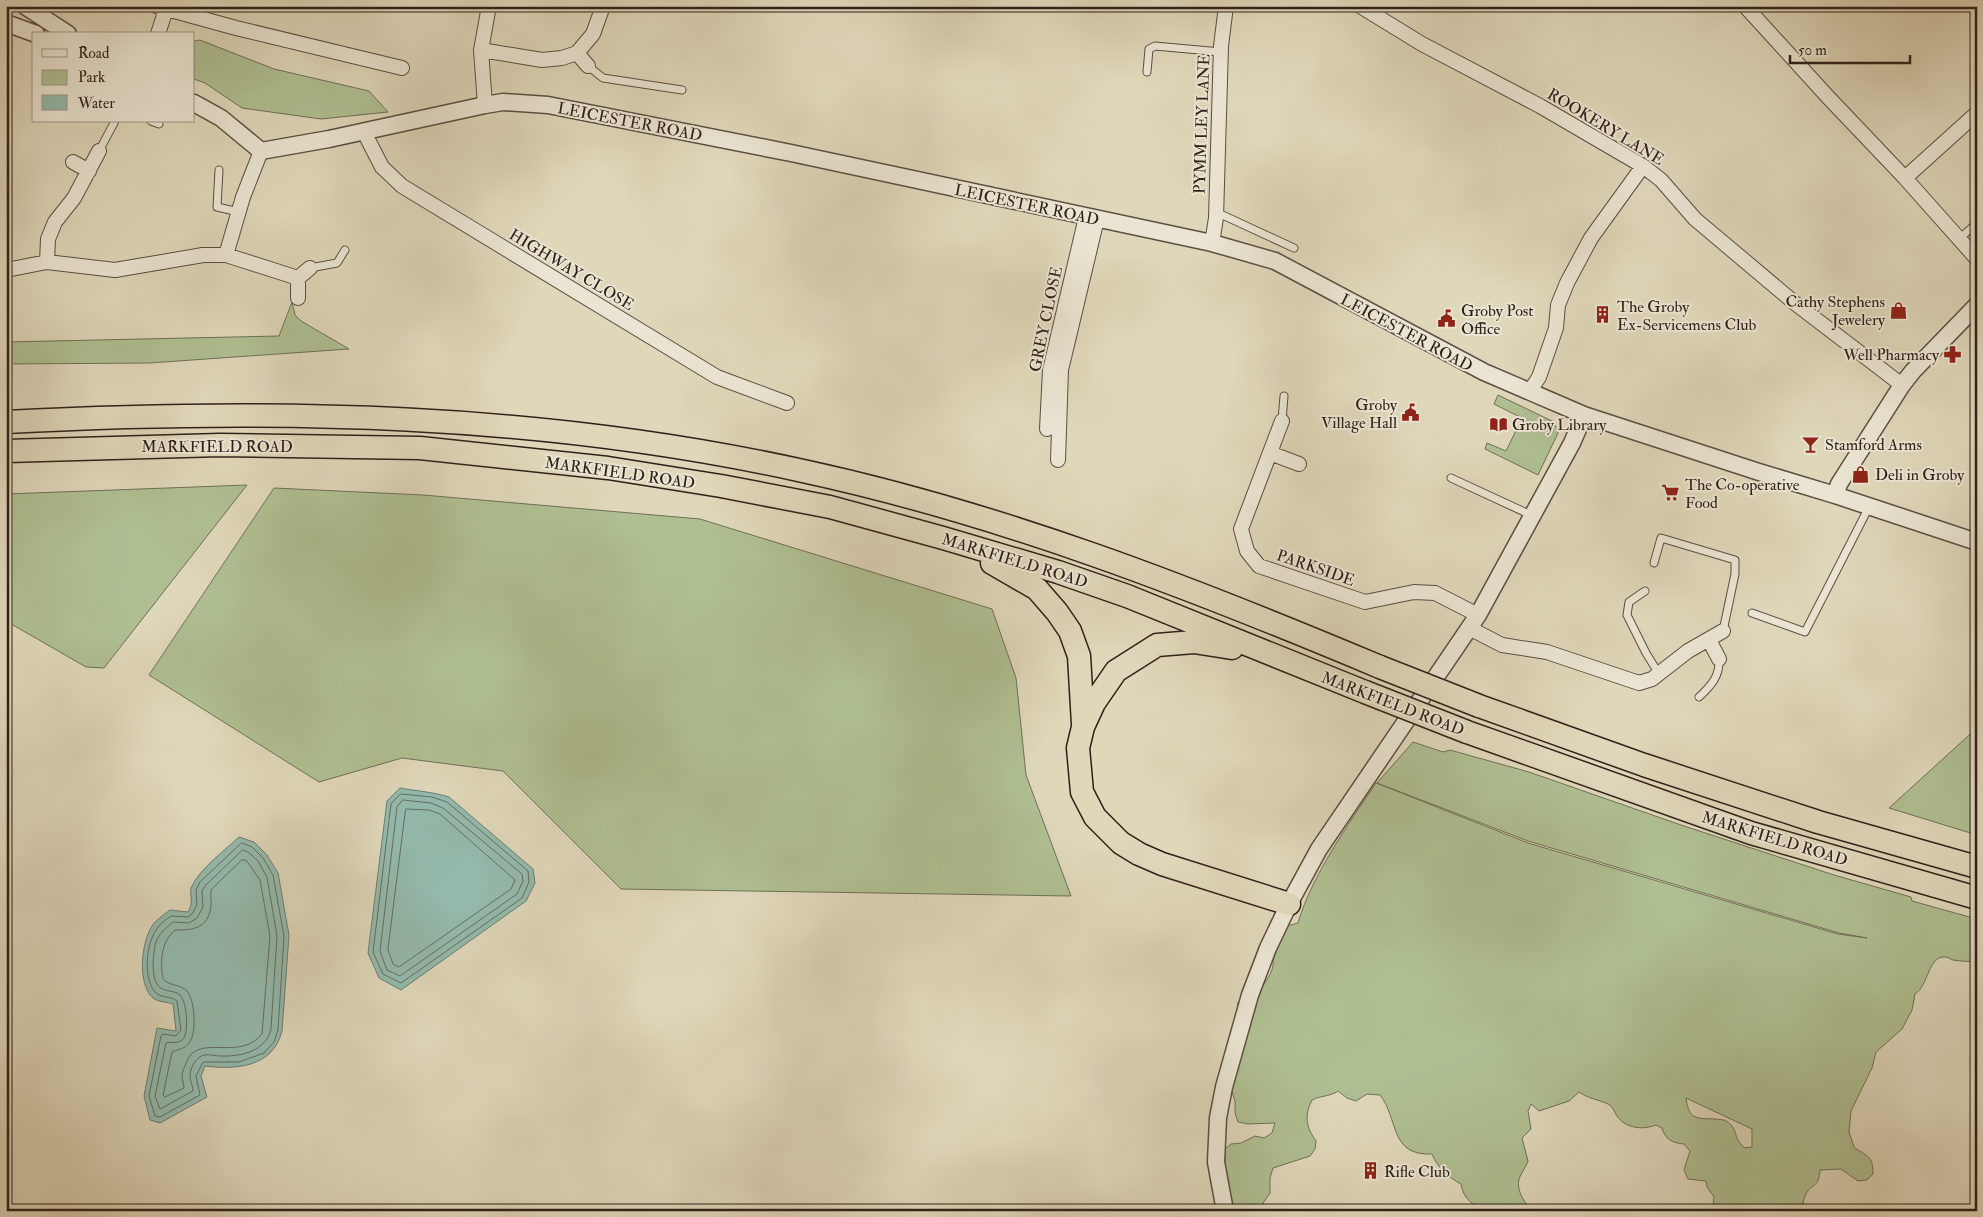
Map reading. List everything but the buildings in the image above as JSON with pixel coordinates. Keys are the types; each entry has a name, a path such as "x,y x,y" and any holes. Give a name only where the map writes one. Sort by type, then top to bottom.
{"highway":[{"name":"MARKFIELD ROAD","path":"6,422 221,416 414,419 616,437 717,454 831,478 907,496 1016,528 1121,564 1262,618 1479,706 1644,765 1818,822 1977,867"},
{"name":"MARKFIELD ROAD","path":"6,451 220,444 420,448 608,468 721,486 830,507 1058,572 1127,596 1467,732 1751,832 1977,898"},
{"path":"943,538 1008,571 1037,589 1057,612 1070,631 1079,656 1083,727"},
{"path":"1267,652 1194,642 1157,646 1116,671 1094,703 1083,727 1078,748 1082,792 1095,817 1121,843 1162,864 1289,904"}],"street":[{"path":"16,6 7,24 32,33"},
{"path":"25,6 65,32"},
{"path":"485,105 481,50 489,6"},
{"path":"481,50 542,60 562,58 577,52 593,34 603,6"},
{"name":"PYMM LEY LANE","path":"1212,243 1216,212 1221,52 1226,6"},
{"name":"ROOKERY LANE","path":"1360,6 1422,44 1540,106 1643,166 1661,180 1702,225 1796,304 1902,385"},
{"path":"1745,6 1905,178 1977,259"},
{"path":"158,32 161,8 402,68"},
{"path":"577,52 588,66"},
{"name":"LEICESTER ROAD","path":"261,151 364,132 503,102 548,105 800,155 1212,243 1275,261 1484,372 1584,415 1835,495"},
{"path":"195,104 221,118 261,151 226,255"},
{"path":"1905,178 1977,113"},
{"name":"HIGHWAY CLOSE","path":"364,132 382,167 402,186 717,377 787,403"},
{"path":"47,262 48,239 55,222 74,198 99,151"},
{"path":"73,162 89,170"},
{"path":"1530,391 1539,377 1556,328 1558,305 1567,284 1591,238 1643,166"},
{"path":"1058,460 1061,370 1091,218"},
{"name":"GREY CLOSE","path":"1047,429 1050,370 1091,218"},
{"path":"6,270 47,262 115,270 203,255 226,255 298,278"},
{"path":"298,278 310,268"},
{"path":"298,278 298,298"},
{"path":"1977,305 1913,371 1902,385 1844,476 1835,495 1977,542"},
{"path":"1225,1211 1216,1162 1218,1118 1224,1087 1250,995 1268,948 1319,849 1384,750 1473,622 1572,443 1584,415"},
{"name":"PARKSIDE","path":"1282,421 1241,529 1248,551 1259,566 1365,602 1414,592 1435,593 1502,645 1547,652 1639,684 1652,680 1688,651 1723,631"},
{"path":"1270,453 1299,464"},
{"path":"1709,640 1719,659"}],"lane":[{"path":"1147,72 1149,49 1155,46 1221,52"},
{"path":"588,66 603,78 682,90"},
{"path":"99,151 114,122"},
{"path":"219,170 216,207 239,212"},
{"path":"1216,212 1294,248"},
{"path":"1959,239 1977,223"},
{"path":"310,268 337,263 345,250"},
{"path":"1282,421 1284,396"},
{"path":"1451,478 1531,515"},
{"path":"1752,613 1805,632 1869,507"},
{"path":"1654,563 1661,538 1736,560 1735,574 1723,631"},
{"path":"1645,591 1629,602 1627,615 1659,674"},
{"path":"1699,697 1712,685 1720,669 1719,659"}],"green space":[{"path":"200,40 274,69 369,91 388,112 321,119 242,108 205,83 195,79 195,41"},
{"path":"292,302 295,315 301,321 349,349 149,363 6,364 6,342 279,336"},
{"path":"1498,395 1554,422 1558,433 1538,475 1485,449 1487,443 1506,451 1522,418 1494,404"},
{"path":"247,485 104,668 86,667 6,621 6,494"},
{"path":"274,488 423,495 700,519 992,609 1016,678 1026,775 1071,896 621,889 503,771 402,758 319,782 149,675"},
{"path":"1977,728 1977,835 1889,808"},
{"path":"1413,742 1443,752 1450,750 1529,772 1681,825 1834,875 1911,897 1912,901 1973,918 1977,917 1977,961 1953,960 1945,957 1935,961 1920,990 1915,994 1912,1010 1902,1029 1876,1052 1872,1068 1851,1111 1849,1132 1854,1147 1870,1160 1873,1174 1867,1180 1858,1181 1841,1169 1820,1170 1817,1183 1805,1196 1802,1211 1712,1211 1714,1197 1707,1187 1706,1181 1688,1179 1684,1170 1690,1151 1684,1144 1670,1140 1662,1128 1656,1125 1641,1128 1625,1124 1608,1104 1579,1092 1569,1101 1539,1111 1531,1104 1528,1111 1531,1129 1522,1138 1528,1161 1518,1184 1522,1197 1533,1211 1490,1210 1479,1207 1471,1202 1465,1195 1461,1184 1444,1172 1432,1154 1418,1153 1408,1149 1402,1143 1380,1095 1367,1094 1356,1101 1347,1098 1338,1091 1312,1100 1307,1121 1316,1141 1315,1149 1310,1156 1273,1168 1270,1178 1270,1193 1263,1203 1265,1211 1233,1211 1224,1150 1231,1144 1241,1143 1255,1136 1264,1138 1272,1133 1275,1123 1248,1124 1238,1122 1235,1113 1235,1101 1230,1086 1238,1002 1255,1000 1271,973 1273,967 1272,953 1287,926 1298,923 1304,905 1321,869 1376,783 1528,843 1838,934 1867,938 1839,933 1528,841 1377,783","holes":["1686,1098 1752,1129 1752,1147 1745,1148 1739,1142 1731,1125 1727,1122 1695,1117 1689,1111"]}],"water":[{"path":"400,788 449,797 533,869 535,883 526,901 401,990 379,978 368,953 387,801"},
{"path":"239,837 254,842 267,855 278,873 289,935 282,1031 271,1052 252,1064 229,1067 205,1066 201,1076 207,1097 160,1123 150,1120 144,1096 157,1028 176,1031 173,1004 154,999 148,992 145,983 142,961 146,939 155,922 170,910 188,912 191,904 191,889 196,880 213,860"}],"place":[{"name":"Cathy Stephens Jewelery","path":"1899,310"},
{"name":"The Groby Ex-Servicemens Club","path":"1603,315"},
{"name":"Groby Post Office","path":"1447,319"},
{"name":"Well Pharmacy","path":"1953,354"},
{"name":"Groby Village Hall","path":"1411,413"},
{"name":"Groby Library","path":"1498,424"},
{"name":"Stamford Arms","path":"1811,444"},
{"name":"Deli in Groby","path":"1861,474"},
{"name":"The Co-operative Food","path":"1671,493"},
{"name":"Rifle Club","path":"1370,1171"}]}
